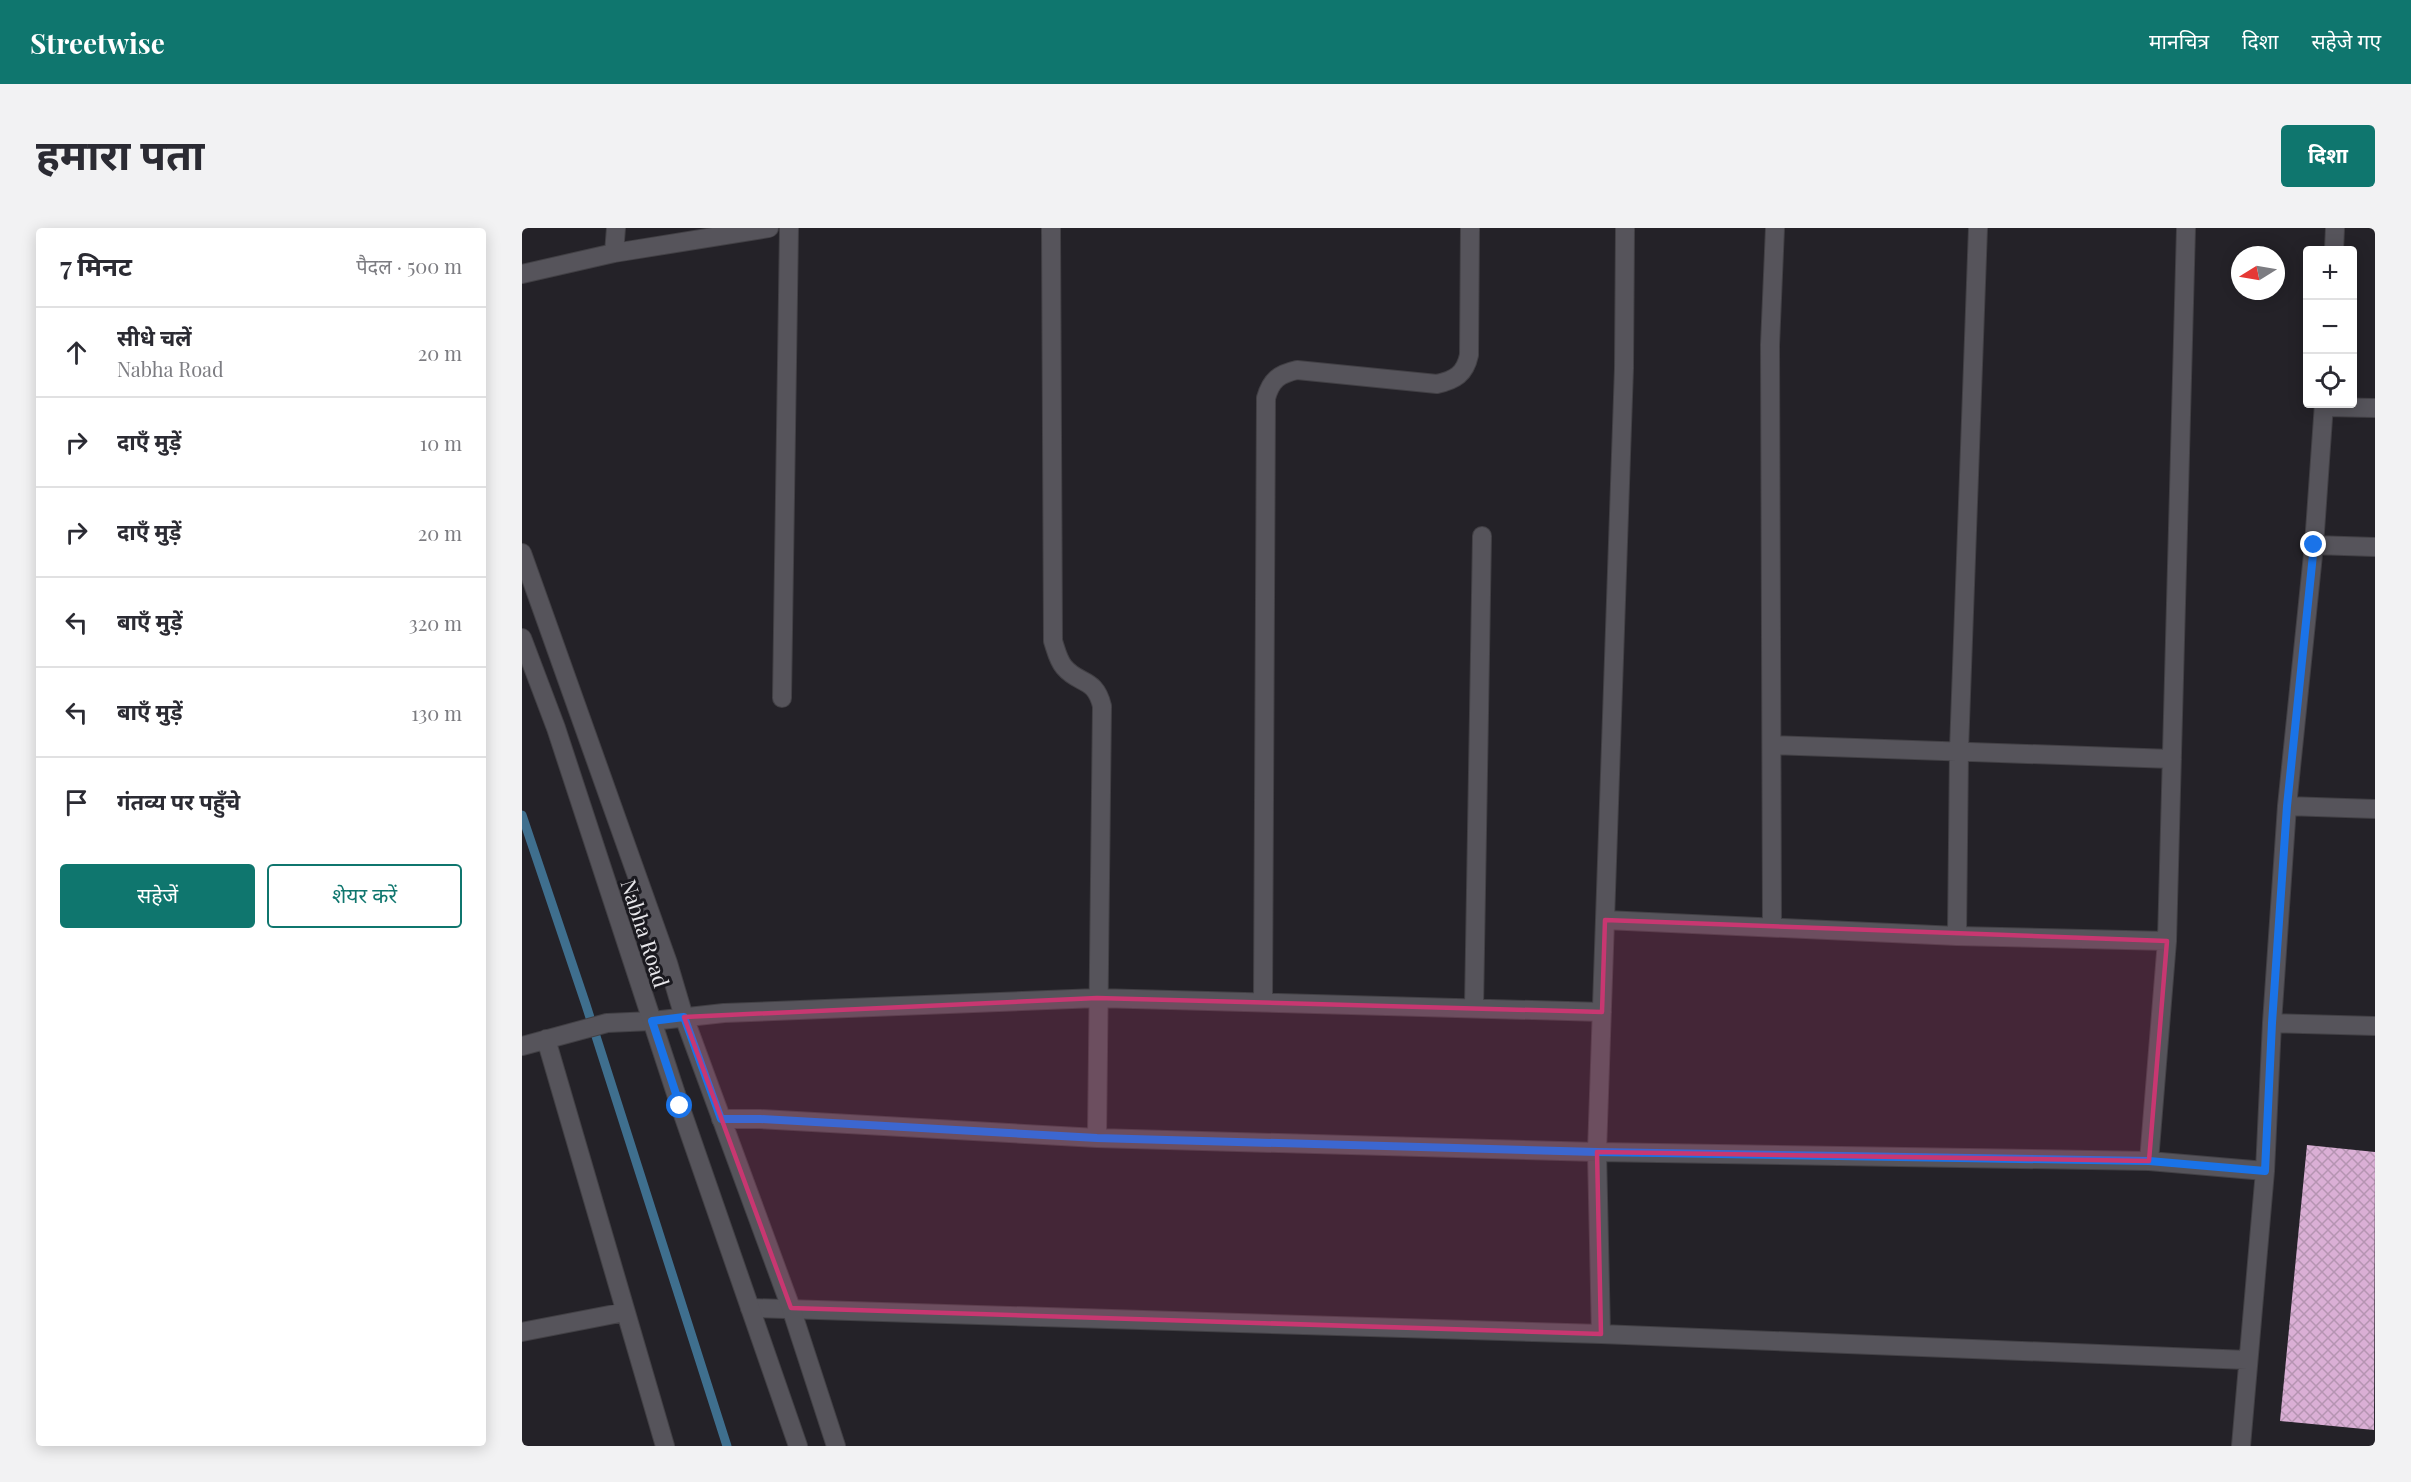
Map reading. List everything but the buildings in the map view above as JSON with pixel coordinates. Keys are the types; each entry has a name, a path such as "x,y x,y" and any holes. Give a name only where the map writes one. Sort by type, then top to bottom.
{"street":[{"path":"614,253 616,228"},
{"path":"522,274 614,253 769,228"},
{"path":"782,698 789,228"},
{"path":"1051,228 1053,641 1063,665 1070,673 1089,683 1099,693 1102,706 1097,1138"},
{"path":"1263,1002 1266,398 1269,386 1284,373 1297,370 1437,384 1458,377 1464,371 1469,355 1470,228"},
{"path":"1601,1334 1597,1152 1624,368 1625,228"},
{"path":"1772,927 1770,345 1775,228"},
{"path":"1957,936 1959,750 1978,228"},
{"path":"2149,1161 2167,940 2186,228"},
{"path":"2334,246 2335,228"},
{"path":"2357,407 2375,408"},
{"path":"2241,1446 2265,1171 2272,1023 2287,806 2314,545 2324,408"},
{"path":"1474,1008 1482,536"},
{"path":"2314,545 2375,547"},
{"name":"Nabha Road","path":"522,553 668,963 684,1017 791,1308 836,1446"},
{"name":"Nabha Road","path":"522,638 556,728 680,1106 798,1446"},
{"path":"1773,745 2172,759"},
{"path":"2287,806 2375,809"},
{"path":"1605,920 1957,936 2167,940"},
{"path":"522,1046 607,1023 652,1021 724,1013 1097,998 1602,1012"},
{"path":"2272,1023 2375,1026"},
{"path":"546,1039 665,1446"},
{"path":"721,1119 760,1119 1097,1138 1597,1152 2149,1161 2265,1171"},
{"path":"750,1308 1601,1334 2247,1360"},
{"path":"522,1332 626,1312"}],"highlighted area":[{"path":"1605,920 2167,941 2149,1161 1597,1152 1601,1334 791,1308 684,1017 1097,998 1602,1012"}],"waterway":[{"path":"522,815 586,1005 727,1446"}],"route":[{"path":"680,1106 652,1021 684,1017 721,1119 760,1119 1097,1138 1597,1152 2149,1161 2265,1171 2272,1023 2287,806 2314,545"}]}
